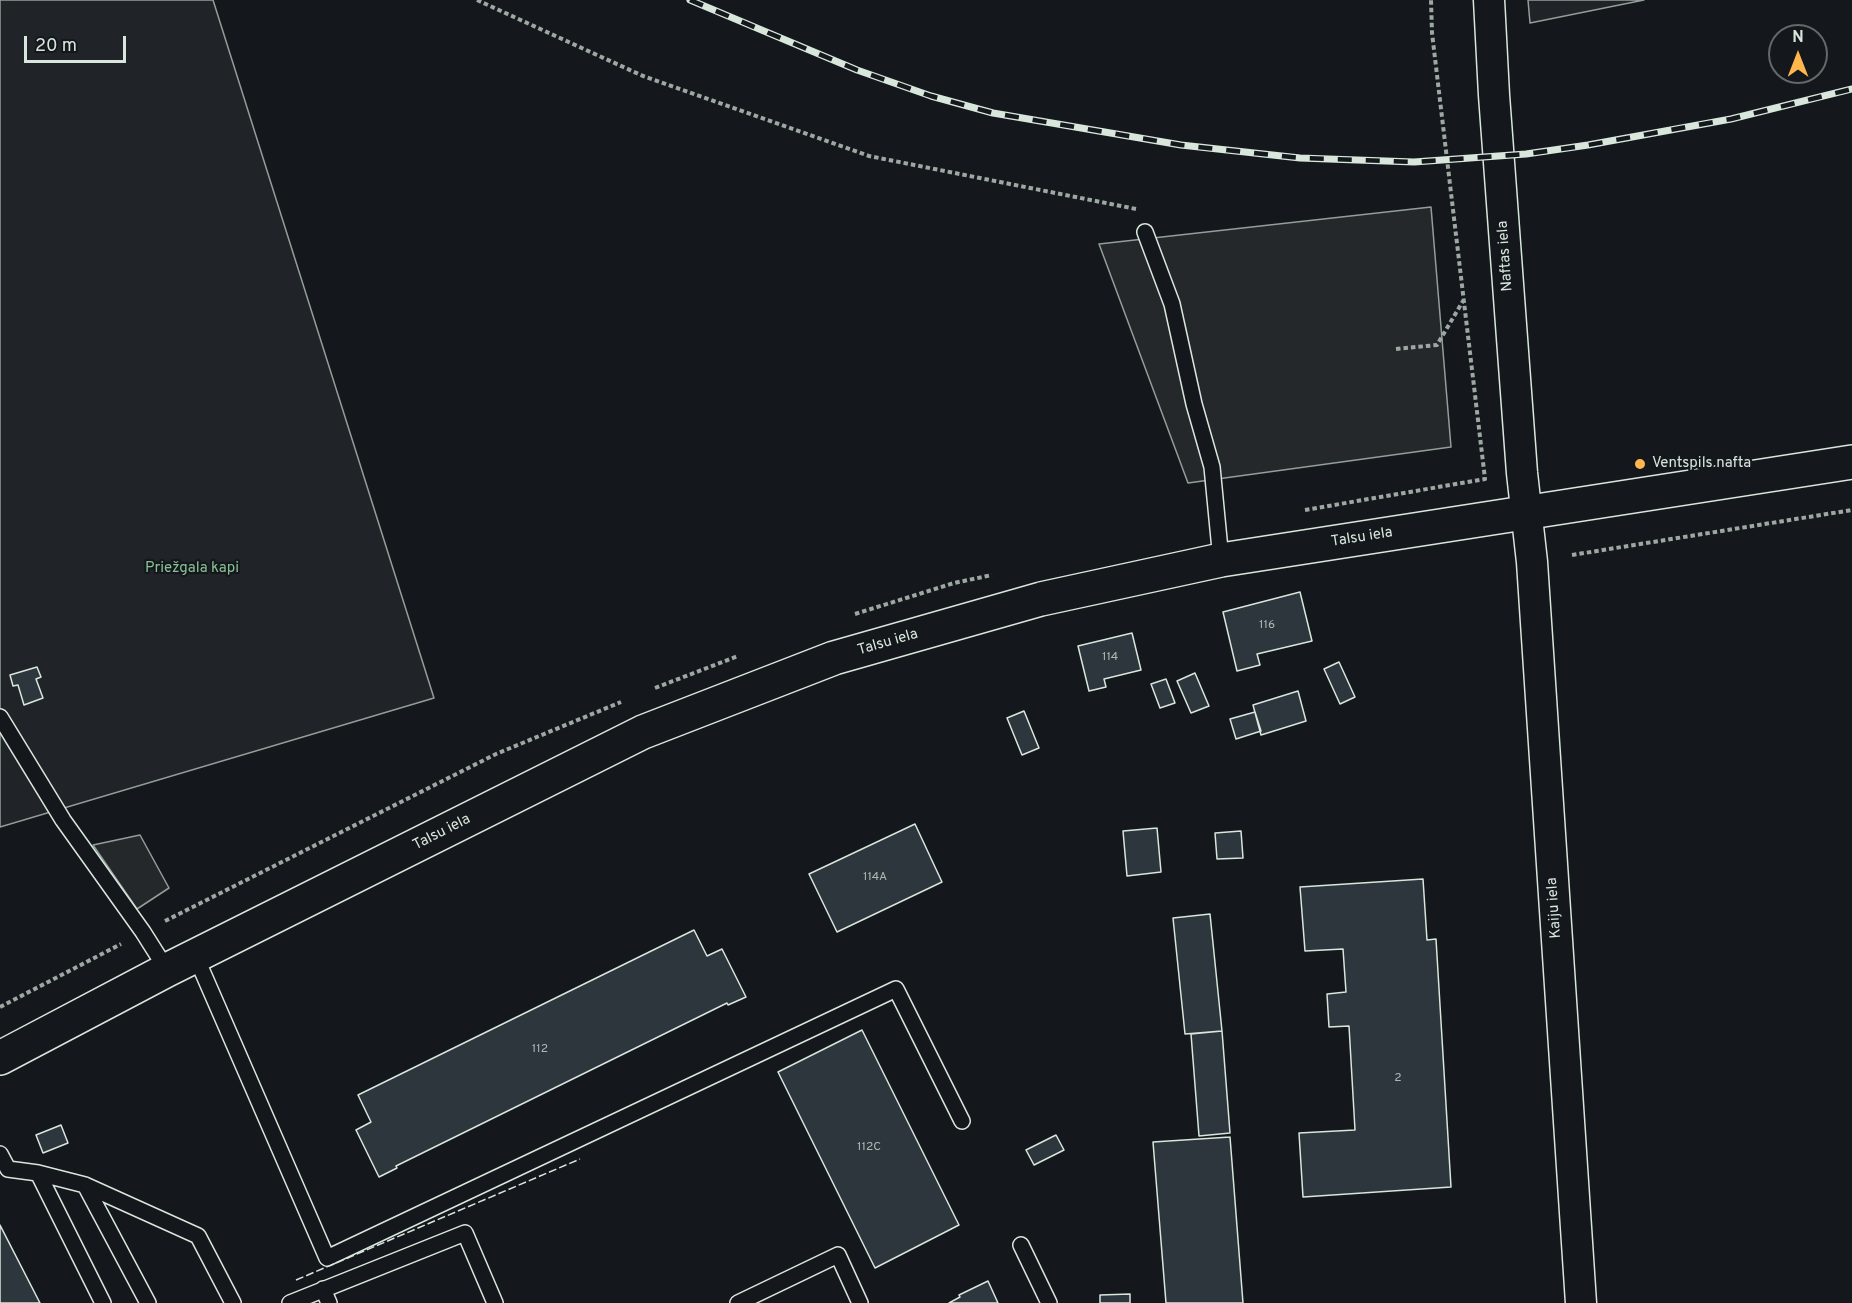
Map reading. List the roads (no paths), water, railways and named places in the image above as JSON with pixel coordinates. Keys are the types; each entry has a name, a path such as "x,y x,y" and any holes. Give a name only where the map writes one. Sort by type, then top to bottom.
{"main road":[{"name":"Talsu iela","path":"0,1058 181,964 643,732 834,658 1041,599 1221,560 1852,462"}],"street":[{"name":"Naftas iela","path":"1489,0 1526,513"},
{"name":"Kaiju iela","path":"1526,513 1532,562 1581,1303"}],"lane":[{"path":"1145,232 1172,304 1194,404 1212,466 1221,560"},
{"path":"0,717 63,820 143,932 181,964 327,1258 896,989 962,1121"},
{"path":"0,1154 8,1168 85,1185 198,1236 233,1303"},
{"path":"38,1173 103,1303"},
{"path":"85,1185 148,1303"},
{"path":"290,1303 326,1296 465,1233 495,1303"},
{"path":"1022,1245 1049,1303"},
{"path":"738,1303 838,1255 860,1303"}],"railway":[{"path":"690,0 857,70 931,96 993,113 1181,145 1300,158 1414,162 1526,154 1731,119 1852,89"}],"place":[{"name":"Ventspils nafta","path":"1640,464"}],"park label":[{"name":"Priežgala kapi","path":"192,569"}]}
